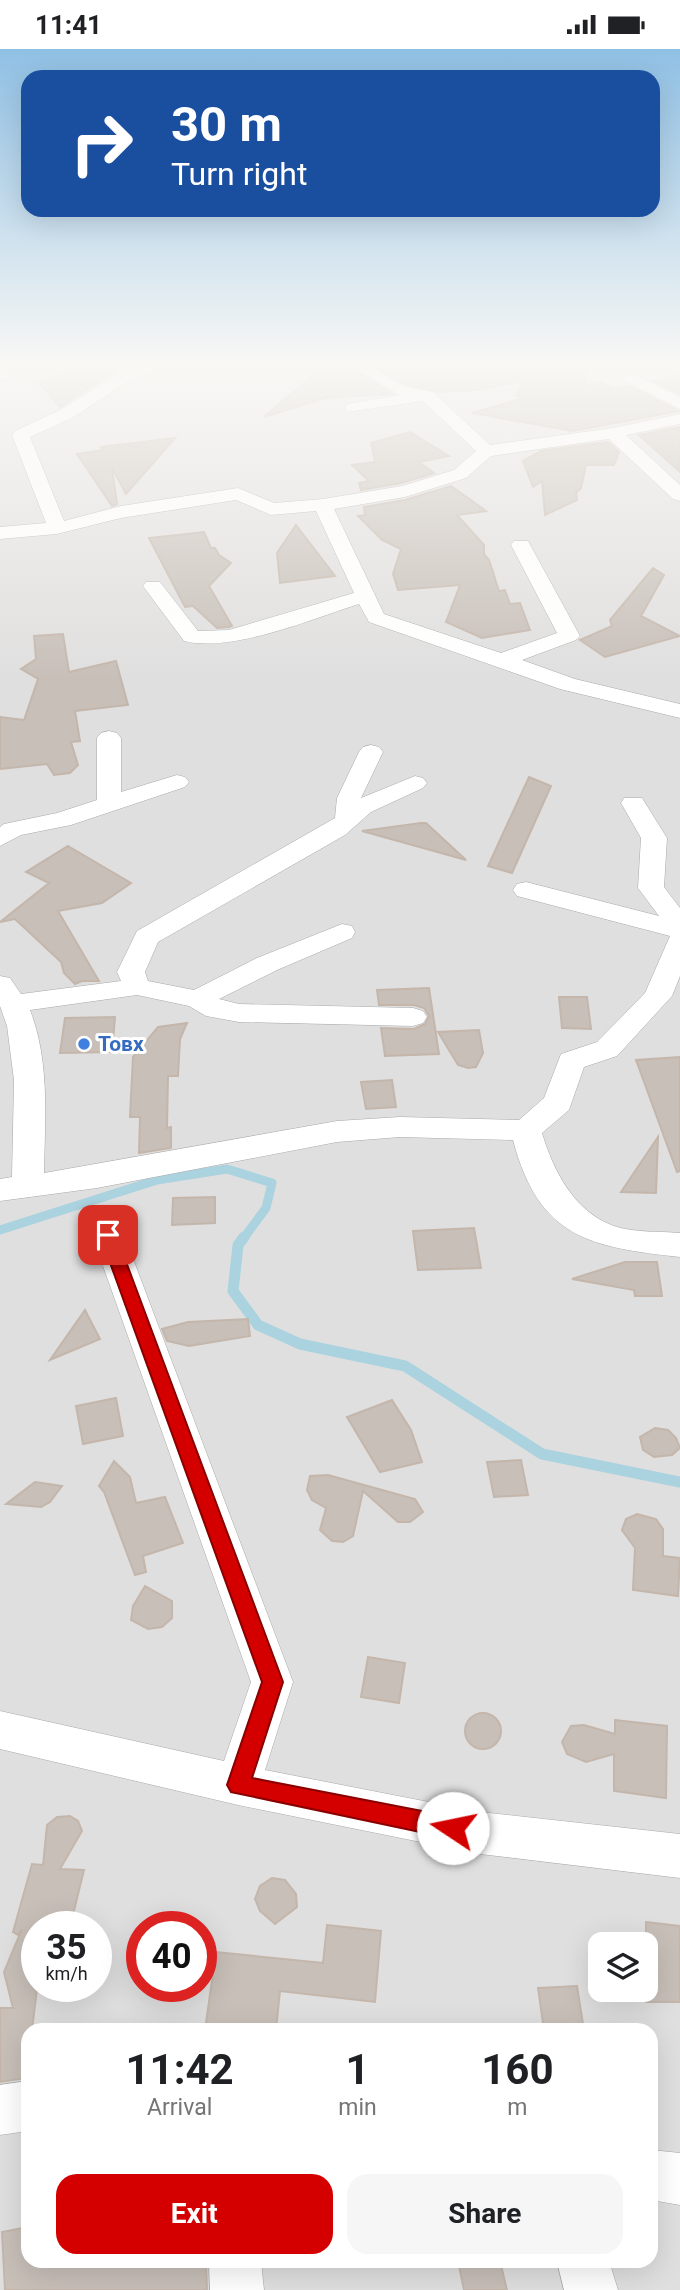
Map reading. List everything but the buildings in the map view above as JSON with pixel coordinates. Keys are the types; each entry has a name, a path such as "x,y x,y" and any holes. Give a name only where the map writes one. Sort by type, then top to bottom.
{"street":[{"path":"34,470 57,528"},
{"path":"0,533 57,528 121,512 238,494 271,509 323,505 405,491 460,474 465,470"},
{"path":"653,470 680,495"},
{"path":"323,505 376,618 568,684 680,711"},
{"path":"501,660 569,636 521,545"},
{"path":"153,586 191,636 208,639 231,636 365,596"},
{"path":"108,738 109,805"},
{"path":"347,820 349,798 371,752"},
{"path":"0,838 13,829 62,820 177,782"},
{"path":"137,988 131,972 147,937 324,837 362,807 415,783"},
{"path":"633,803 654,838 651,888 680,928"},
{"path":"526,890 680,928"},
{"path":"198,999 267,964 342,932"},
{"path":"413,1017 239,1013 216,1010 198,999 137,988 7,993 27,1043 14,1188 276,1145 301,1137 388,1126 526,1130 558,1103 571,1061 607,1049 658,996 680,941"},
{"path":"526,1130 533,1159 580,1225 606,1236 680,1245"},
{"path":"108,1235 272,1682 238,1785"},
{"path":"0,1730 238,1785 480,1833 680,1856"},
{"path":"0,2110 21,2107"},
{"path":"658,2176 680,2179"},
{"path":"235,2268 237,2290"},
{"path":"585,2268 591,2290"}],"shaded area":[{"path":"0,470 680,470 680,2290 0,2290"}],"waterway":[{"path":"0,1230 157,1180 227,1169 272,1183 266,1208 243,1239"},
{"path":"244,1237 238,1245 233,1291 258,1325 300,1344 405,1366 542,1454 680,1482"}],"place":[{"name":"Товх","path":"84,1044"}],"route":[{"path":"108,1235 272,1682 238,1785 453,1828"}]}
